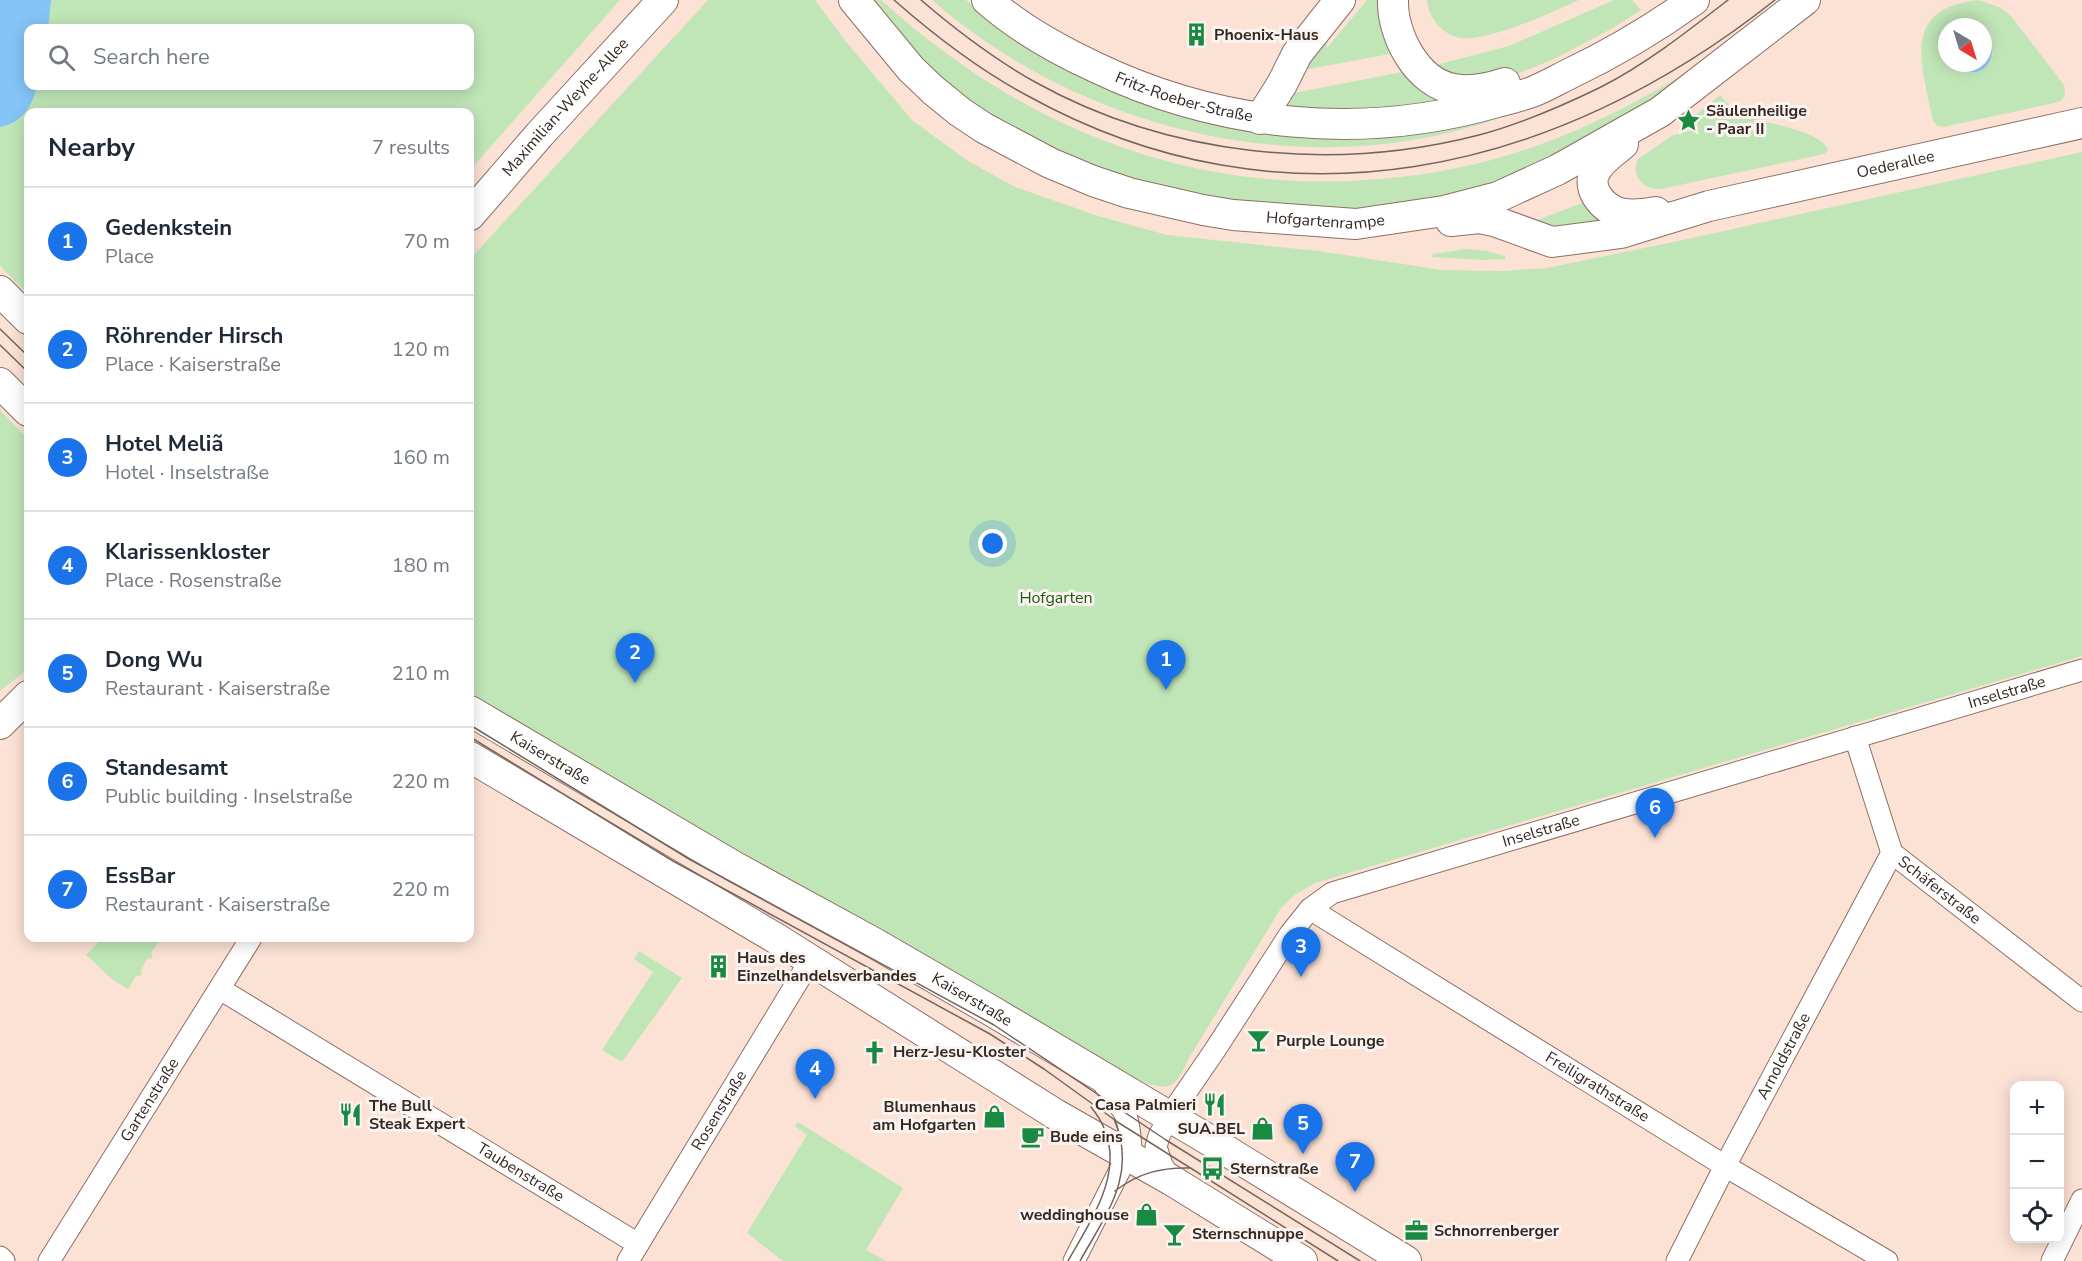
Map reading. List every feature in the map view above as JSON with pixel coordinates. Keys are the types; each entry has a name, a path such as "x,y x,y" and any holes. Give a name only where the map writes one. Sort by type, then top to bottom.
{"main road":[{"name":"Maximilian-Weyhe-Allee","path":"474,210 540,134 663,0"},
{"name":"Hofgartenrampe","path":"854,0 911,69 933,90 984,128 1050,163 1129,193 1203,210 1244,216 1356,224 1444,211 1498,197 1557,170 1660,112 1805,0"},
{"name":"Fritz-Roeber-Straße","path":"987,0 1031,33 1062,52 1129,83 1186,103 1260,119 1282,84 1297,54 1340,0"},
{"path":"1393,0 1396,28 1406,51 1431,78 1447,87 1457,90 1490,88 1591,63"},
{"path":"1260,119 1356,124 1440,116 1471,110 1532,92 1591,63 1631,42 1694,0"},
{"name":"Oederallee","path":"1660,112 1602,162 1594,172 1595,192 1599,200 1613,212 1626,215 1709,206"},
{"name":"Oederallee","path":"1356,224 1401,228 1479,218 1511,226 1552,242 1621,233 1709,206 2082,123"},
{"path":"0,291 24,315"},
{"path":"0,384 24,407"},
{"path":"0,724 24,700"},
{"name":"Kaiserstraße","path":"474,713 735,867 876,944 1169,1117 1406,1261"},
{"path":"474,759 777,939 1055,1114 1171,1180 1302,1261"}],"street":[{"name":"Inselstraße","path":"1171,1180 1157,1155 1156,1147 1169,1117 1290,934 1310,909 1332,893 2082,670"},
{"name":"Schäferstraße","path":"1855,737 1892,853 2082,1001"},
{"name":"Arnoldstraße","path":"1677,1261 1725,1166 1892,853"},
{"name":"Freiligrathstraße","path":"1310,909 1725,1166 1887,1261"},
{"name":"Gartenstraße","path":"49,1261 249,942"},
{"name":"Rosenstraße","path":"633,1252 810,961"},
{"name":"Taubenstraße","path":"220,989 633,1252"},
{"path":"1074,1261 1131,1148 1130,1132 1125,1115 1107,1092 1101,1077"},
{"path":"2052,1261 2082,1200"},
{"path":"0,1257 4,1261"}],"green space":[{"path":"0,0 620,0 474,165 474,108 24,108 24,290 0,266"},
{"name":"Hofgarten","path":"708,0 815,0 847,43 913,121 968,161 1015,187 1098,216 1167,235 1318,251 1442,270 1502,271 1547,268 2082,152 2082,656 1315,883 1294,895 1281,908 1176,1081 1167,1086 1152,1085 1141,1081 719,843 474,695 474,255"},
{"path":"866,0 881,0 935,45 991,84 1050,117 1112,144 1176,163 1242,176 1310,181 1380,179 1426,174 1472,165 1517,153 1577,130 1626,107 1689,71 1638,112 1505,186 1370,213 1231,202 1128,180 1031,141 934,79"},
{"path":"932,0 966,0 988,18 1307,136 1614,69 1536,105 1456,131 1400,142 1337,147 1275,145 1212,136 1151,121 1092,99 1035,72 981,39"},
{"path":"1367,0 1378,0 1380,27 1390,54 1309,69 1297,68 1325,28 1327,48"},
{"path":"1427,0 1579,0 1503,31 1473,38 1461,38 1448,34 1438,25 1430,13"},
{"path":"1614,0 1632,0 1641,10 1613,28 1552,60 1509,77 1455,76 1436,65 1509,46"},
{"path":"1979,0 2001,8 2011,16 2064,85 2065,96 2059,102 1943,127 1937,126 1933,121 1924,80 1922,43 1926,27 1937,15 1954,5"},
{"path":"1402,72 1421,90 1437,98 1438,103 1329,112 1279,105 1289,94"},
{"path":"1720,95 1739,112 1751,118 1803,132 1823,143 1828,150 1824,154 1661,189 1649,187 1640,181 1636,171 1638,159 1673,135 1698,129 1696,115"},
{"path":"1584,202 1601,220 1583,231 1530,223"},
{"path":"1467,249 1487,251 1505,256 1505,259 1432,257 1433,254"},
{"path":"0,410 24,435 24,672 0,691"},
{"path":"98,942 158,942 151,953 153,958 147,959 141,970 142,975 136,976 128,989 113,980 86,955"},
{"path":"639,951 682,978 622,1062 602,1050 653,972 634,959"},
{"path":"798,1122 903,1188 866,1250 886,1261 783,1261 747,1233 807,1135 795,1126"}],"water":[{"path":"0,0 51,0 48,24 24,24 24,90 36,90 32,101 28,108 24,108 24,114 20,118 0,127"}],"tram line":[{"path":"894,0 958,52 1010,86 1124,140 1221,165 1318,174 1415,166 1509,144 1601,109 1690,60 1775,0"},
{"path":"921,0 962,34 1005,64 1035,82 1086,107 1140,127 1195,141 1252,150 1309,154 1366,153 1423,147 1495,131 1526,120 1618,78 1728,0"},
{"path":"0,329 24,352"},
{"path":"0,345 24,368"},
{"path":"474,727 689,859 994,1025 1166,1140 1360,1261"},
{"path":"474,739 673,861 990,1034 1044,1069 1119,1123 1338,1261"},
{"path":"1068,1261 1098,1205 1106,1186 1110,1166 1109,1146 1103,1127 1091,1107"},
{"path":"1080,1261 1109,1210 1121,1176 1120,1139 1114,1119"},
{"path":"1115,1191 1151,1172 1191,1168"}],"place":[{"name":"Phoenix-Haus","path":"1196,35"},
{"name":"Säulenheilige - Paar II","path":"1688,120"},
{"name":"Röhrender Hirsch","path":"635,683"},
{"name":"Gedenkstein","path":"1166,690"},
{"name":"Standesamt","path":"1655,838"},
{"name":"Haus des Einzelhandelsverbandes","path":"719,967"},
{"name":"Hotel Meliã","path":"1301,977"},
{"name":"Purple Lounge","path":"1258,1041"},
{"name":"Herz-Jesu-Kloster","path":"875,1052"},
{"name":"Klarissenkloster","path":"815,1099"},
{"name":"Casa Palmieri","path":"1214,1105"},
{"name":"The Bull Steak Expert","path":"351,1115"},
{"name":"Blumenhaus am Hofgarten","path":"994,1116"},
{"name":"SUA.BEL","path":"1263,1129"},
{"name":"Bude eins","path":"1032,1137"},
{"name":"Dong Wu","path":"1303,1154"},
{"name":"Sternstraße","path":"1212,1169"},
{"name":"EssBar","path":"1355,1192"},
{"name":"weddinghouse","path":"1147,1215"},
{"name":"Schnorrenberger","path":"1416,1231"},
{"name":"Sternschnuppe","path":"1174,1234"}]}
